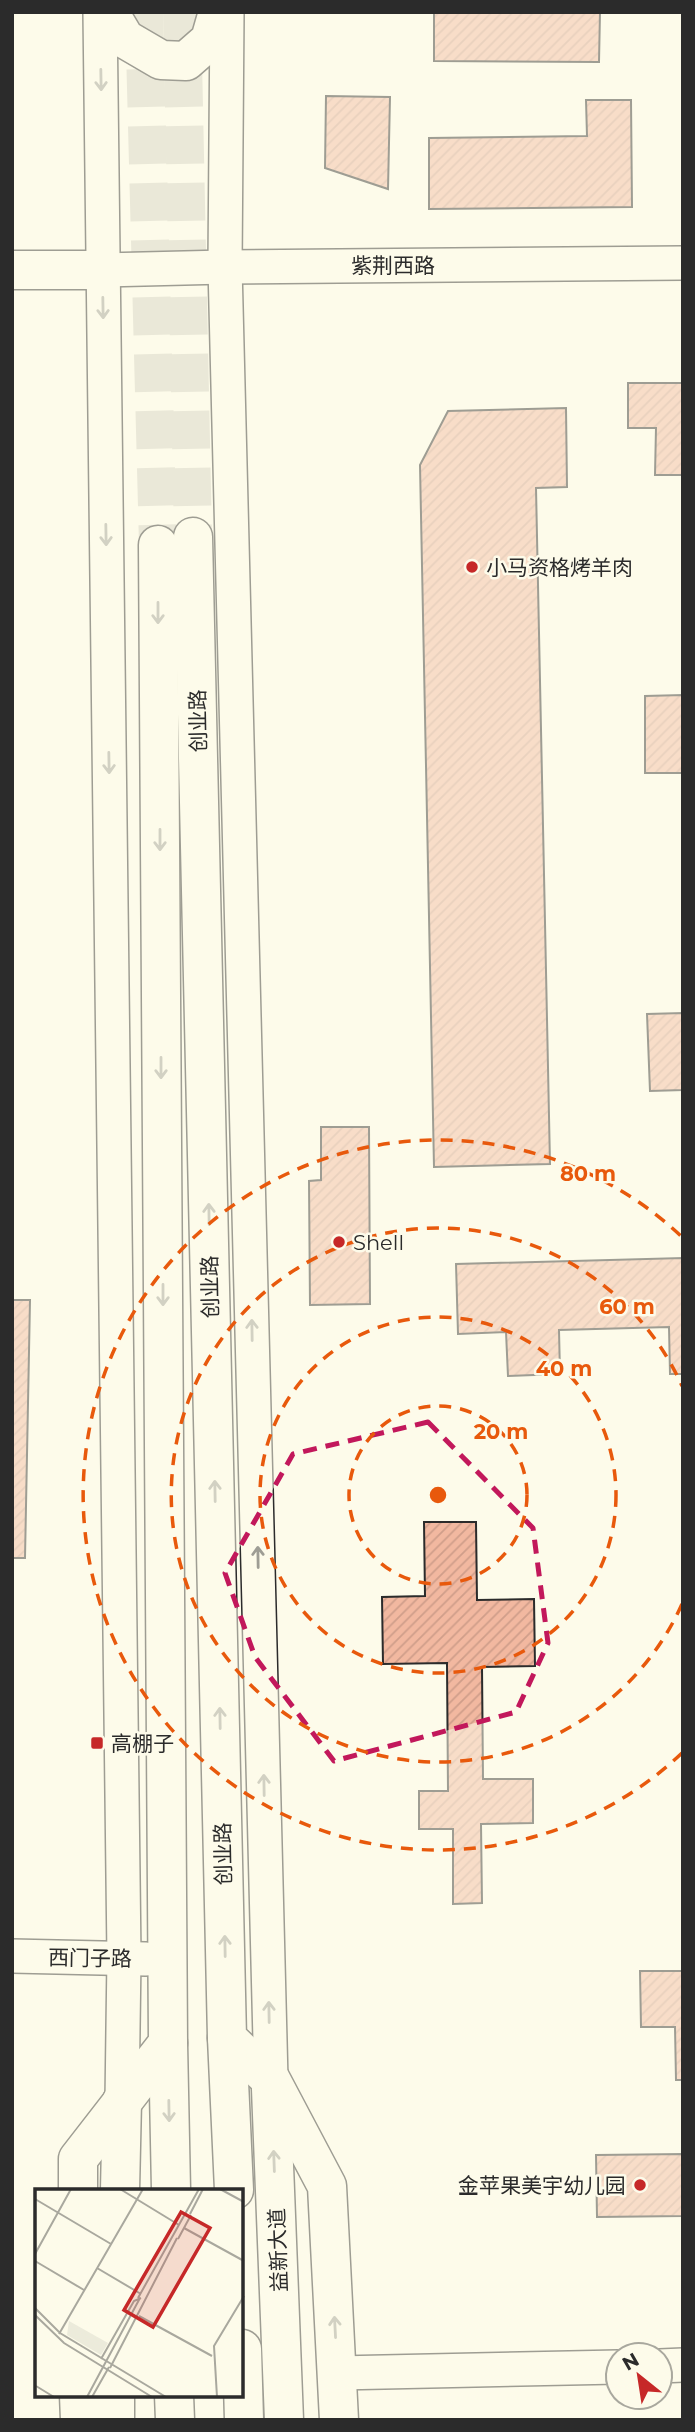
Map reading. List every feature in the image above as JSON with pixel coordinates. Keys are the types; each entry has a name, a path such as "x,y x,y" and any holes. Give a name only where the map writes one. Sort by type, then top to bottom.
{"main road":[{"path":"109,12 125,39 161,60 186,61 210,40 218,12"},
{"path":"12,270 103,270"},
{"name":"创业路","path":"171,2189 168,1961 176,541 234,2189"},
{"path":"227,2038 271,2080 327,2186 339,2420"},
{"path":"78,2189 78,2159 168,2043"},
{"name":"益新大道","path":"271,2080 283,2410"},
{"path":"120,2189 122,2101"},
{"path":"243,2379 244,2409"},
{"path":"80,2420 106,2402"}],"street":[{"path":"100,12 124,1957 122,2101"},
{"path":"226,12 225,267 271,2080"},
{"name":"紫荆西路","path":"103,270 683,263"},
{"name":"西门子路","path":"12,1956 124,1957 168,1961"},
{"path":"338,2373 604,2367"}],"highlighted area":[{"path":"428,1422 533,1528 548,1643 516,1712 334,1761 255,1657 225,1573 293,1454"}],"building":[{"path":"434,12 600,12 599,62 434,61"},
{"path":"326,96 390,97 388,189 325,168"},
{"path":"586,100 631,100 632,207 429,209 429,138 587,136"},
{"path":"628,383 683,383 683,475 655,475 656,428 628,428"},
{"path":"566,408 567,487 536,488 550,1164 434,1167 420,465 448,411"},
{"path":"683,695 683,773 645,773 645,696"},
{"path":"683,1013 683,1090 650,1091 647,1014"},
{"name":"Shell","path":"321,1127 369,1127 370,1304 310,1305 309,1181 321,1180"},
{"path":"683,1258 683,1374 670,1374 669,1327 559,1330 560,1374 508,1376 506,1332 458,1334 456,1264"},
{"path":"12,1300 30,1300 25,1558 12,1558"},
{"path":"424,1522 476,1522 477,1600 534,1599 535,1666 482,1667 483,1779 533,1779 533,1823 481,1824 482,1903 453,1904 453,1829 419,1829 419,1791 448,1791 447,1663 383,1664 382,1597 425,1596"},
{"path":"640,1971 683,1971 683,2080 676,2080 675,2027 641,2027"},
{"name":"金苹果美宇幼儿园","path":"683,2154 683,2216 597,2217 596,2155"}],"tunnel":[{"path":"144,12 158,545"},
{"path":"182,12 193,537"}],"place":[{"name":"小马资格烤羊肉","path":"472,567"},
{"name":"Shell","path":"339,1242"},
{"name":"高棚子","path":"97,1743"},
{"name":"金苹果美宇幼儿园","path":"640,2185"}]}
